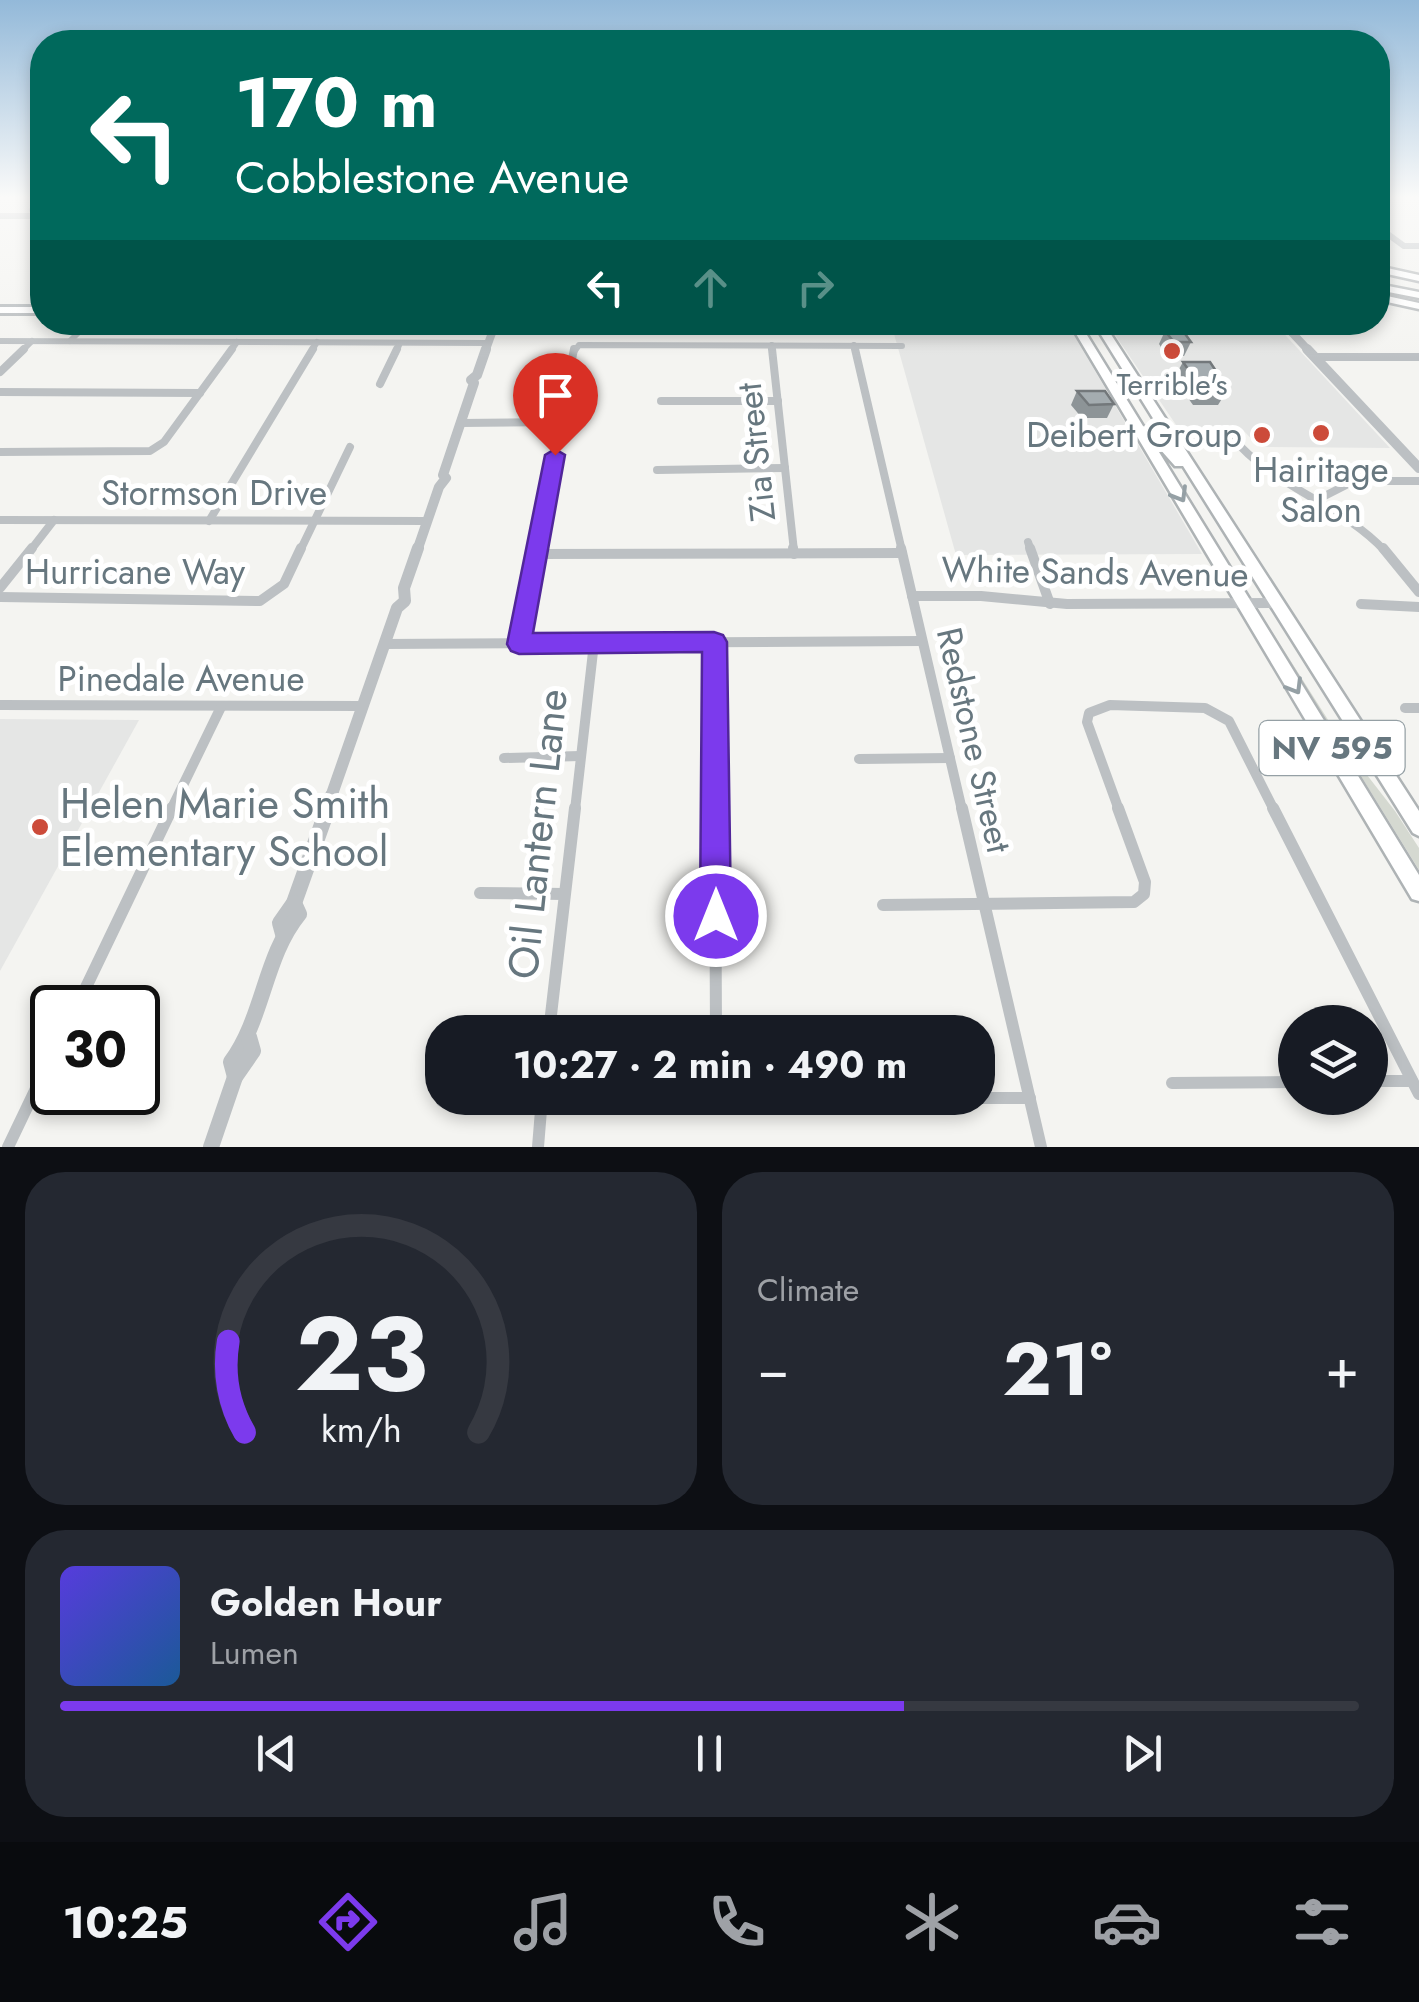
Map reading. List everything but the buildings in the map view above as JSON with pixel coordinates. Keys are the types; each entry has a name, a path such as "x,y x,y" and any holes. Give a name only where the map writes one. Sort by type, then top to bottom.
{"highway":[{"path":"1390,271 1419,278"},
{"path":"1390,281 1419,287"},
{"path":"1390,291 1419,297"},
{"path":"1390,300 1419,306"},
{"path":"1390,310 1419,316"}],"main road":[{"path":"0,306 30,306"},
{"name":"NV 595","path":"1082,335 1419,892"},
{"name":"NV 595","path":"1106,335 1419,827"},
{"path":"1139,429 1158,438 1199,482"}],"street":[{"path":"70,341 76,335"},
{"path":"211,1147 235,1077 253,1050 249,1036 284,934 296,922 294,903 324,816 337,802 332,794 397,608 405,601 404,588 492,335"},
{"path":"1294,335 1419,468"},
{"path":"0,341 489,343"},
{"path":"0,372 32,341"},
{"path":"0,452 150,451 164,442 237,342"},
{"path":"208,522 318,342"},
{"path":"380,384 400,342"},
{"name":"Zia Street","path":"772,344 794,554"},
{"path":"519,644 574,349 579,345 902,346"},
{"name":"Redstone Street","path":"854,345 1041,1147"},
{"path":"1315,357 1419,358"},
{"path":"0,392 200,393"},
{"path":"661,401 778,400"},
{"path":"461,423 561,422"},
{"path":"1232,437 1253,462 1370,534 1419,592"},
{"path":"270,597 284,584 350,446"},
{"path":"657,470 785,468"},
{"path":"1291,513 1354,481 1419,481"},
{"name":"Stormson Drive","path":"0,520 427,521"},
{"path":"0,588 54,520"},
{"path":"1028,542 1050,604"},
{"path":"537,554 902,553"},
{"name":"White Sands Avenue","path":"912,596 981,596 1050,604 1276,603"},
{"name":"Hurricane Way","path":"0,597 270,597"},
{"path":"1360,604 1419,608"},
{"path":"384,644 921,641"},
{"path":"714,642 716,1015"},
{"name":"Oil Lantern Lane","path":"551,1015 594,643"},
{"name":"Pinedale Avenue","path":"0,706 362,706"},
{"path":"882,905 1134,902 1144,894 1145,882 1087,722 1089,712 1110,706 1205,708 1217,712 1229,721 1416,1087"},
{"path":"87,985 221,707"},
{"path":"1404,708 1419,708"},
{"path":"504,758 580,756"},
{"path":"859,758 950,758"},
{"path":"480,893 564,894"},
{"path":"1172,1084 1278,1082"},
{"path":"1388,1083 1416,1087"},
{"path":"995,1098 1030,1098"},
{"path":"8,1147 30,1102"},
{"path":"538,1147 541,1115"}],"shaded area":[{"path":"894,335 1074,335 1202,554 956,555"},
{"path":"1115,335 1285,335 1390,448 1259,447 1243,430 1227,426 1217,427 1211,435 1223,447 1191,447"},
{"path":"1264,619 1346,748 1419,848 1419,870"},
{"name":"Helen Marie Smith Elementary School","path":"0,719 139,720 0,971"}],"place":[{"name":"Terrible's","path":"1172,351"},
{"name":"Hairitage Salon","path":"1321,433"},
{"name":"Deibert Group","path":"1262,435"},
{"name":"Helen Marie Smith Elementary School","path":"40,827"}],"route":[{"path":"555,455 519,644 714,642 716,916"}]}
